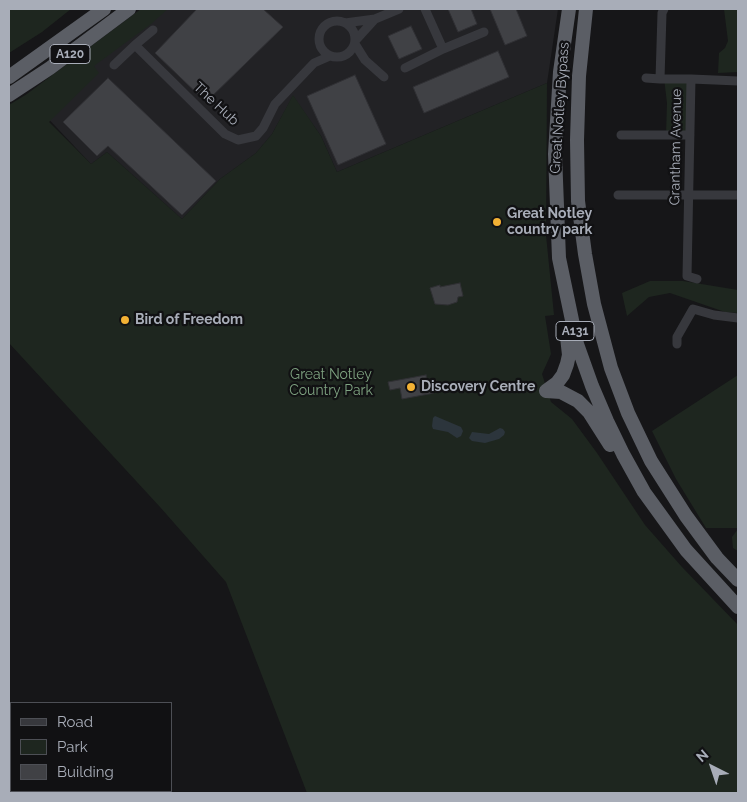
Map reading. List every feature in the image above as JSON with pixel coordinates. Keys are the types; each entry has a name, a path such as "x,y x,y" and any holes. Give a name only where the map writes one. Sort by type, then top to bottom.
{"highway":[{"name":"A120","path":"9,77 104,9"},
{"name":"A120","path":"9,95 50,68 129,9"},
{"name":"Great Notley Bypass","path":"569,9 560,72 554,154 559,258 577,344 592,386 623,454 644,492 686,550 738,607"},
{"name":"Great Notley Bypass","path":"586,9 577,110 577,175 581,228 594,304 611,368 628,413 651,461 686,516 718,558 738,580"},
{"path":"559,258 569,355 563,375 557,383 546,391 561,392 578,401 589,412 644,492"}],"street":[{"path":"375,18 355,42 351,50 345,55 340,57 330,56 320,43 321,32 328,24 336,21 345,23 375,18 398,9"},
{"path":"425,9 443,49"},
{"name":"Grantham Avenue","path":"664,9 662,14 660,79 691,79 688,276 697,279"},
{"path":"345,23 353,30 355,42 365,60 384,77"},
{"path":"114,65 153,30"},
{"path":"404,68 484,32"},
{"name":"The Hub","path":"314,63 320,43"},
{"name":"The Hub","path":"135,45 225,134 238,140 250,139 260,132 275,104 314,63 330,56"},
{"path":"345,55 365,60"},
{"path":"646,78 660,79"},
{"path":"691,79 738,81"},
{"path":"621,134 690,135"},
{"path":"618,196 738,195"},
{"path":"677,344 677,337 693,309 714,315 738,318"}],"shaded area":[{"path":"141,9 558,9 547,83 337,172 321,136 293,96 272,134 256,153 220,179 182,219 107,152 91,164 26,95"},
{"path":"435,416 461,427 463,431 461,436 457,438 448,432 433,429 433,418"},
{"path":"500,428 505,432 499,439 485,443 472,441 469,438 472,432 489,434"}],"green space":[{"path":"9,9 71,9 42,32 9,53"},
{"name":"Great Notley Country Park","path":"141,9 168,9 151,24 94,66 99,73 49,122 91,164 107,152 182,219 220,179 256,153 272,134 293,95 321,136 337,172 547,83 546,235 554,315 545,316 551,354 542,374 551,402 572,419 645,525 682,567 738,625 738,793 307,793 226,582 160,507 9,343 9,105 27,94"},
{"path":"724,9 738,9 738,72 718,73 719,53 725,48 728,41"},
{"path":"664,78 691,79 690,135 666,135 667,103"},
{"path":"650,281 683,281 738,290 738,313 725,312 670,293 649,297 627,316 622,293"},
{"path":"738,375 738,528 706,528 676,479 652,431"},
{"path":"738,529 738,551 733,548 732,537"}],"building":[{"path":"197,9 263,9 283,27 206,102 155,53"},
{"path":"448,9 471,9 477,24 458,32"},
{"path":"490,9 516,9 527,36 505,45"},
{"path":"411,26 422,49 399,59 388,36"},
{"path":"498,51 509,77 424,113 413,87"},
{"path":"355,75 386,144 338,165 307,96"},
{"path":"108,78 216,181 182,215 108,146 97,156 63,122"},
{"path":"460,283 463,296 458,297 457,302 448,305 435,304 430,288"},
{"name":"Discovery Centre","path":"426,375 427,382 429,381 431,387 433,386 434,393 402,399 400,388 390,390 388,382"}],"place":[{"name":"Great Notley country park","path":"497,222"},
{"name":"Bird of Freedom","path":"125,320"},
{"name":"Discovery Centre","path":"411,387"}]}
